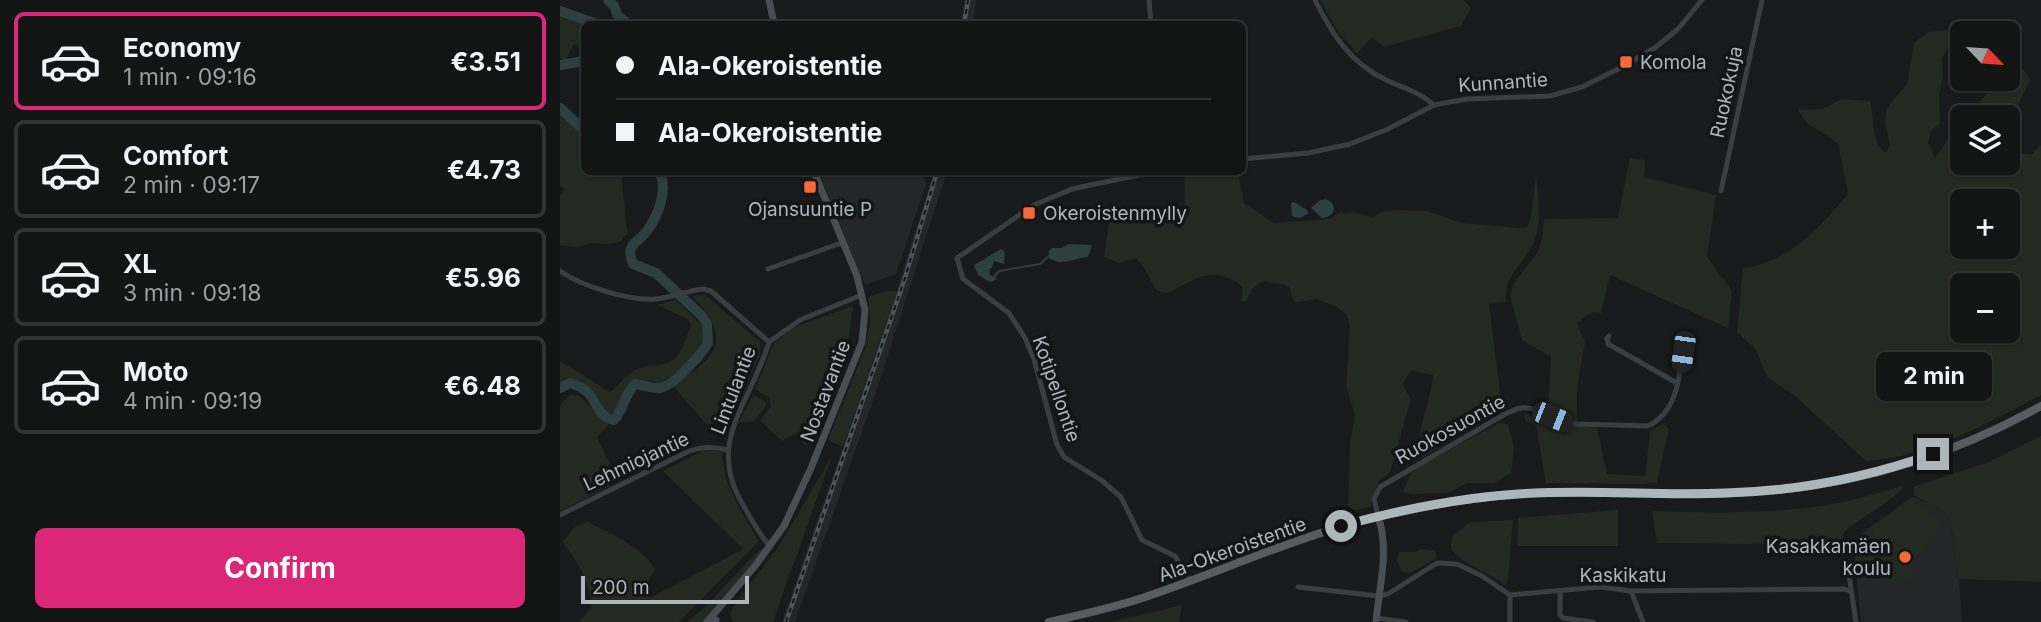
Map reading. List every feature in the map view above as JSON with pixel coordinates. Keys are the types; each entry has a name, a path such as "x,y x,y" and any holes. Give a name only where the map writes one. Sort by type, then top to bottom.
{"main road":[{"name":"Ala-Okeroistentie","path":"1049,622 1149,596 1306,537 1378,516 1473,498 1520,494 1725,494 1818,484 1866,475 1956,447 1992,432 2041,406"}],"street":[{"path":"1149,0 1151,21"},
{"path":"1315,0 1332,33 1351,57 1384,79 1424,96 1434,105"},
{"name":"Kunnantie","path":"1246,159 1308,153 1350,144 1388,129 1434,105 1467,99 1550,96 1582,87 1656,47 1678,29 1702,0"},
{"name":"Ruokokuja","path":"1721,191 1762,0"},
{"path":"771,1 774,21"},
{"name":"Nostavantie","path":"714,621 724,603 770,546 795,506 856,359 865,325 862,295 844,242 815,175"},
{"name":"Kotipellontie","path":"1139,175 1072,189 1034,205 957,258 963,279 1009,313 1025,338 1034,359 1057,445 1064,457 1101,480 1121,497 1142,540 1175,556 1191,581"},
{"path":"768,269 844,242"},
{"name":"Lintulantie","path":"560,271 571,279 640,298 656,299 704,289 711,291 769,342 751,390 735,420 727,450 727,466 737,496 770,546"},
{"path":"769,342 800,320 862,295"},
{"path":"1609,336 1608,344 1677,383"},
{"name":"Ruokosuontie","path":"1378,516 1374,499 1380,487 1505,414 1521,408 1577,424 1648,426 1659,421 1671,405 1683,352"},
{"name":"Lehmiojantie","path":"560,515 689,451 705,447 727,450"},
{"path":"1378,516 1384,545 1376,620 1406,622"},
{"path":"1847,562 1847,590 1853,596 1856,622"},
{"path":"1297,587 1379,596 1388,594 1437,563 1457,564 1482,576 1510,595 1510,622"},
{"name":"Kaskikatu","path":"1510,595 1600,587 1631,591 1847,590"},
{"path":"1631,591 1643,622"},
{"path":"1560,592 1560,615 1563,618 1593,622"}],"shaded area":[{"path":"965,0 976,0 973,21 962,21"},
{"path":"1320,0 1464,0 1471,8 1461,26 1384,47 1372,37 1357,53 1338,32"},
{"path":"560,16 581,23 581,46 574,44 565,60 560,58"},
{"path":"1946,30 1950,33 1950,45 1942,58 1940,123 1932,130 1928,143 1935,158 1950,137 1950,175 2020,175 2020,153 2031,155 2041,145 2041,395 1978,428 1934,446 1866,461 1794,395 1767,377 1756,350 1737,332 1743,268 1775,259 1802,242 1848,194 1838,143 1807,123 1798,110 1823,109 1841,99 1870,101 1877,143 1886,153 1890,144 1885,121 1887,108 1907,84 1914,43 1928,32"},
{"path":"2020,68 2027,74 2030,80 2018,105 1976,105 1990,91 2020,91"},
{"path":"560,112 581,132 581,175 622,175 628,233 620,242 611,244 591,243 578,247 560,245 560,197 565,190 560,186"},
{"path":"1630,158 1645,160 1644,177 1716,195 1707,257 1732,291 1728,328 1610,275 1601,313 1592,312 1577,323 1585,342 1577,389 1577,421 1548,412 1551,357 1522,340 1510,295 1514,283 1537,253 1544,219 1618,218"},
{"path":"1536,173 1539,215 1535,239 1508,283 1506,302 1489,304 1502,408 1422,458 1421,427 1433,375 1411,371 1402,384 1411,399 1390,472 1378,482 1370,507 1353,510 1348,506 1350,442 1355,415 1346,386 1350,327 1347,315 1337,307 1317,299 1296,302 1292,298 1290,288 1264,281 1252,289 1246,302 1241,301 1243,288 1230,279 1217,275 1195,279 1168,293 1157,291 1136,258 1119,263 1104,257 1111,206 1136,206 1142,221 1164,219 1161,213 1185,208 1184,175 1239,175 1244,203 1274,223 1330,219 1341,211 1345,214 1353,212 1373,217 1393,210 1428,211 1462,223 1519,228 1527,227 1531,218"},
{"path":"819,175 923,175 926,183 896,274 865,285"},
{"path":"933,175 945,175 878,386 795,622 782,622 891,309"},
{"path":"1326,199 1334,210 1322,218 1311,208 1320,200"},
{"path":"1294,202 1308,213 1300,218 1292,216 1291,203"},
{"path":"1069,244 1092,245 1088,257 1063,262 1049,258 1052,248 1062,248"},
{"path":"1001,249 1005,252 1004,264 994,261 989,274 997,279 990,282 978,275 974,265"},
{"path":"886,291 897,291 843,447 828,440 866,346 870,320 868,297"},
{"path":"705,295 760,342 760,355 733,414 707,425 673,386 703,363 715,346 712,322 692,296"},
{"path":"676,300 701,325 703,341 689,360 672,376 658,384 634,380 625,388 618,410 609,415 591,391 567,378 560,383 560,361 610,392 635,370 673,361 691,325 688,319 657,305"},
{"path":"853,306 849,336 806,447 795,433 782,441 760,421 771,406 769,398 755,389 774,343 794,327"},
{"path":"570,395 580,396 609,424 597,437 610,464 603,472 610,486 560,511 560,405"},
{"path":"753,395 765,401 766,406 754,421 739,423"},
{"path":"1525,414 1537,415 1556,424 1597,428 1607,474 1645,476 1650,431 1664,423 1669,429 1657,482 1546,483 1536,426 1525,420"},
{"path":"1499,423 1508,424 1514,447 1511,473 1494,483 1467,483 1448,493 1403,492 1410,474 1420,466"},
{"path":"2041,436 2041,582 1959,579 1951,526 1945,513 1913,495 1915,486 1989,462"},
{"path":"704,450 722,452 730,488 759,541 679,622 580,622 592,606 588,587 582,572 562,542 576,526 587,522 625,541 642,554 655,569 648,582 650,598 743,549 663,471"},
{"path":"832,456 773,622 733,622 730,614 735,603 777,549"},
{"path":"1905,485 1843,533 1842,540 1749,544 1657,543 1652,511 1736,512 1800,509 1842,502"},
{"name":"Kasakkamäen koulu","path":"1913,496 1945,513 1951,526 1962,622 1861,622 1853,540"},
{"path":"1912,499 1942,524 1914,560 1914,570 1910,572 1912,579 1887,586 1885,573 1858,575 1858,547 1872,544 1873,526"},
{"path":"1618,510 1618,546 1517,546 1518,518"},
{"path":"1513,520 1506,585 1468,563 1451,549 1452,537 1470,522"},
{"path":"760,549 760,554 704,622 687,622 704,608"},
{"path":"1421,549 1435,551 1437,558 1410,573 1401,571 1397,561 1399,552 1415,552"},
{"path":"1182,605 1179,622 1111,622"}],"waterway":[{"path":"608,0 624,21"},
{"path":"560,11 588,21"},
{"path":"560,65 581,62"},
{"path":"560,108 581,127"},
{"path":"560,388 570,383 583,388 601,412 614,420 635,384 664,387 686,370 708,343 707,324 702,316 656,273 633,264 631,257 633,244 647,231 658,210 663,186 660,175"},
{"path":"994,277 999,271 1040,264 1049,256"}],"railway":[{"path":"964,21 968,0"},
{"path":"786,622 904,281 936,175"}],"place":[{"name":"Komola","path":"1626,62"},
{"name":"Ojansuuntie P","path":"810,187"},
{"name":"Okeroistenmylly","path":"1029,213"},
{"name":"Kasakkamäen koulu","path":"1905,557"}],"route":[{"path":"1341,526 1405,510 1473,498 1520,494 1725,494 1772,491 1866,475 1933,454"}]}
